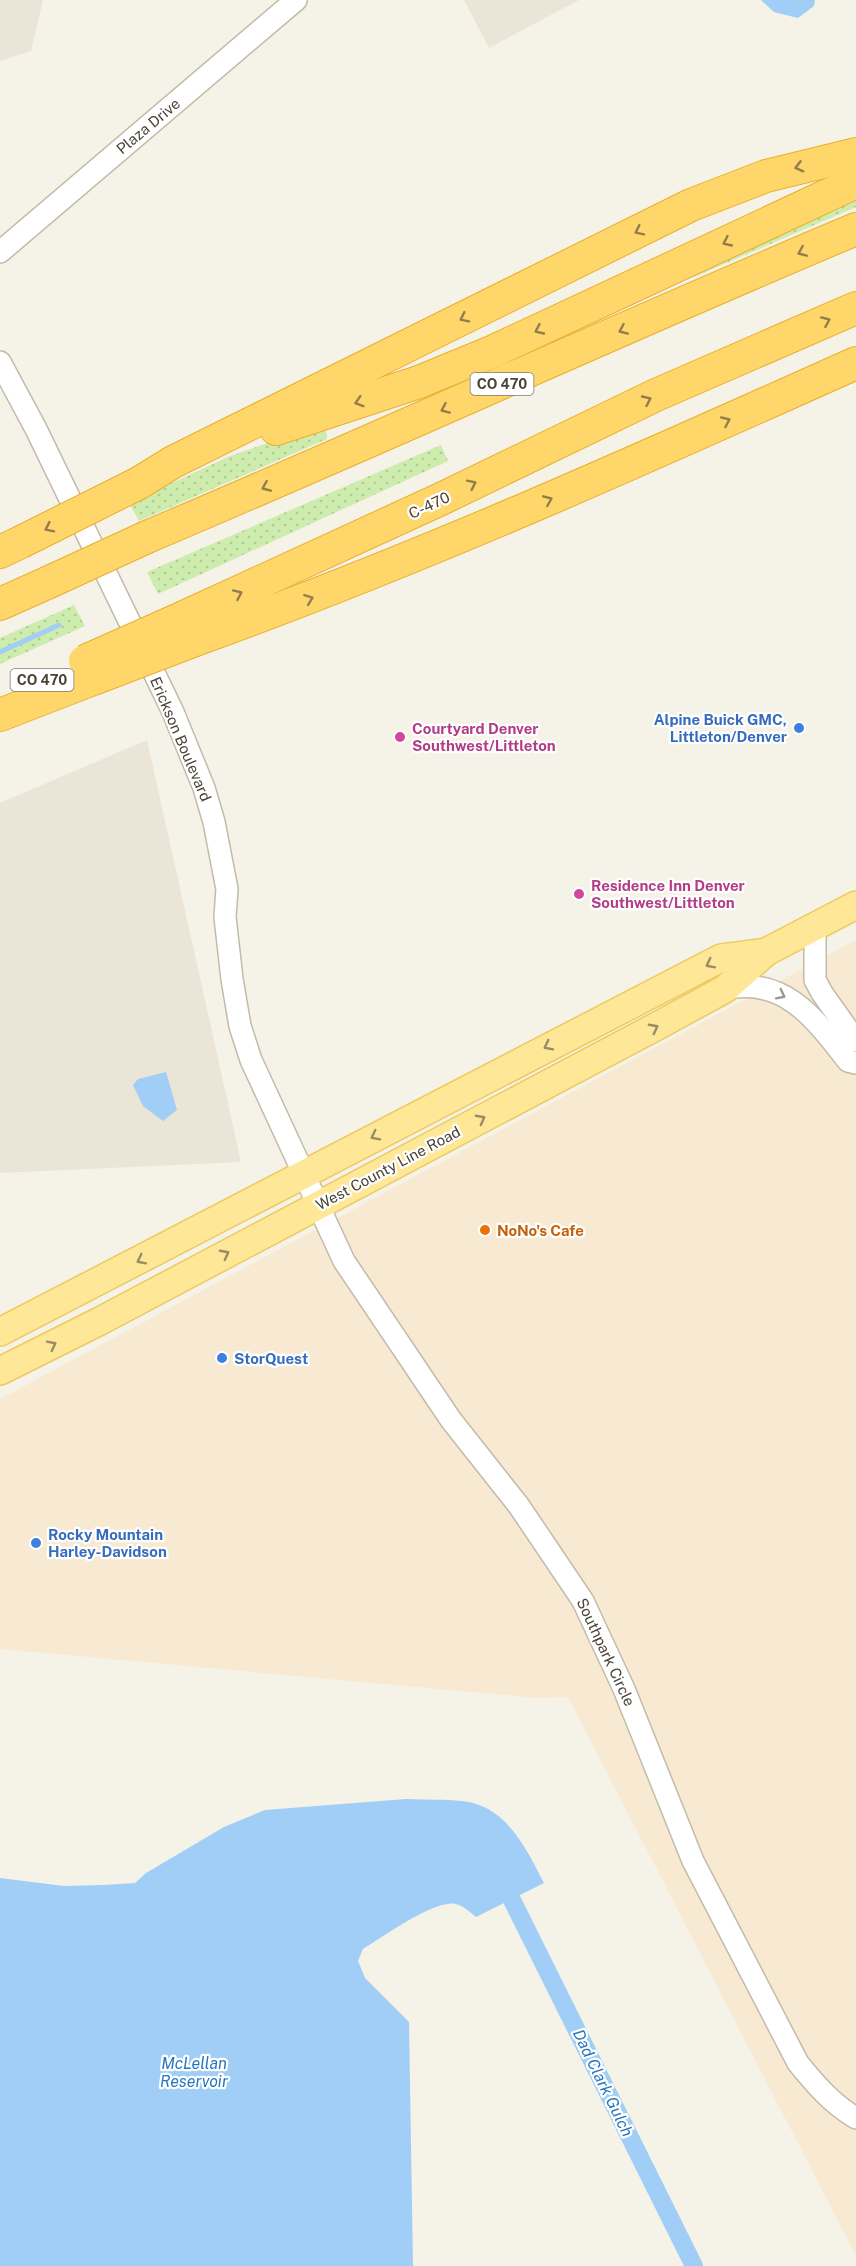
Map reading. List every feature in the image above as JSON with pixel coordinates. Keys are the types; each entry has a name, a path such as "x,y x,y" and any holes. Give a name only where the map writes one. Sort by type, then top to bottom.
{"highway":[{"path":"10,547 139,483 173,462 691,205 766,176 856,154"},
{"path":"139,483 177,470 249,438 387,393 476,359 856,182"},
{"name":"CO 470","path":"0,604 147,537 334,458 856,229"},
{"name":"C-470","path":"0,699 89,670 190,629 441,499 664,392 856,308"},
{"path":"190,629 285,608 455,540 856,363"},
{"path":"0,715 89,670"}],"main road":[{"name":"West County Line Road","path":"0,1371 100,1321 725,989 766,952 856,905"},
{"name":"West County Line Road","path":"0,1332 722,958 766,952"}],"street":[{"name":"Plaza Drive","path":"0,252 296,0"},
{"name":"Erickson Boulevard","path":"0,362 36,429 108,577 172,712 204,789 214,822 227,889 225,917 240,1026 251,1060 317,1205"},
{"path":"815,927 815,980 856,1041"},
{"path":"725,989 741,985 759,986 791,1001 815,1019 848,1061 856,1063"},
{"name":"Southpark Circle","path":"317,1205 344,1261 418,1372 451,1420 519,1506 583,1601 621,1680 693,1861 798,2062 819,2089 840,2109 856,2118"}],"shaded area":[{"path":"0,0 43,0 31,51 0,61"},
{"path":"464,0 579,0 489,48"},
{"path":"147,740 241,1162 0,1173 0,803"},
{"path":"856,940 856,2256 568,1697 537,1698 0,1649 0,1399"}],"green space":[{"path":"856,192 856,207 694,277 691,269"},
{"path":"325,423 327,439 139,521 129,503 230,456"},
{"path":"441,445 448,461 158,594 147,572"},
{"path":"74,605 85,626 0,664 0,638"}],"water":[{"path":"761,0 815,0 814,6 798,18 774,12"},
{"path":"166,1072 177,1110 163,1121 143,1106 133,1085 138,1079"},
{"name":"McLellan Reservoir","path":"406,1799 462,1801 477,1804 491,1811 513,1830 544,1883 476,1917 456,1904 435,1907 409,1920 363,1949 358,1961 365,1978 409,2022 413,2266 0,2266 0,1878 64,1886 135,1883 146,1873 224,1827 265,1810"}],"waterway":[{"path":"0,652 59,625"},
{"name":"Dad Clark Gulch","path":"512,1900 694,2266"}],"place":[{"name":"Alpine Buick GMC, Littleton/Denver","path":"799,728"},
{"name":"Courtyard Denver Southwest/Littleton","path":"400,737"},
{"name":"Residence Inn Denver Southwest/Littleton","path":"579,894"},
{"name":"NoNo's Cafe","path":"485,1230"},
{"name":"StorQuest","path":"222,1358"},
{"name":"Rocky Mountain Harley-Davidson","path":"36,1543"}]}
